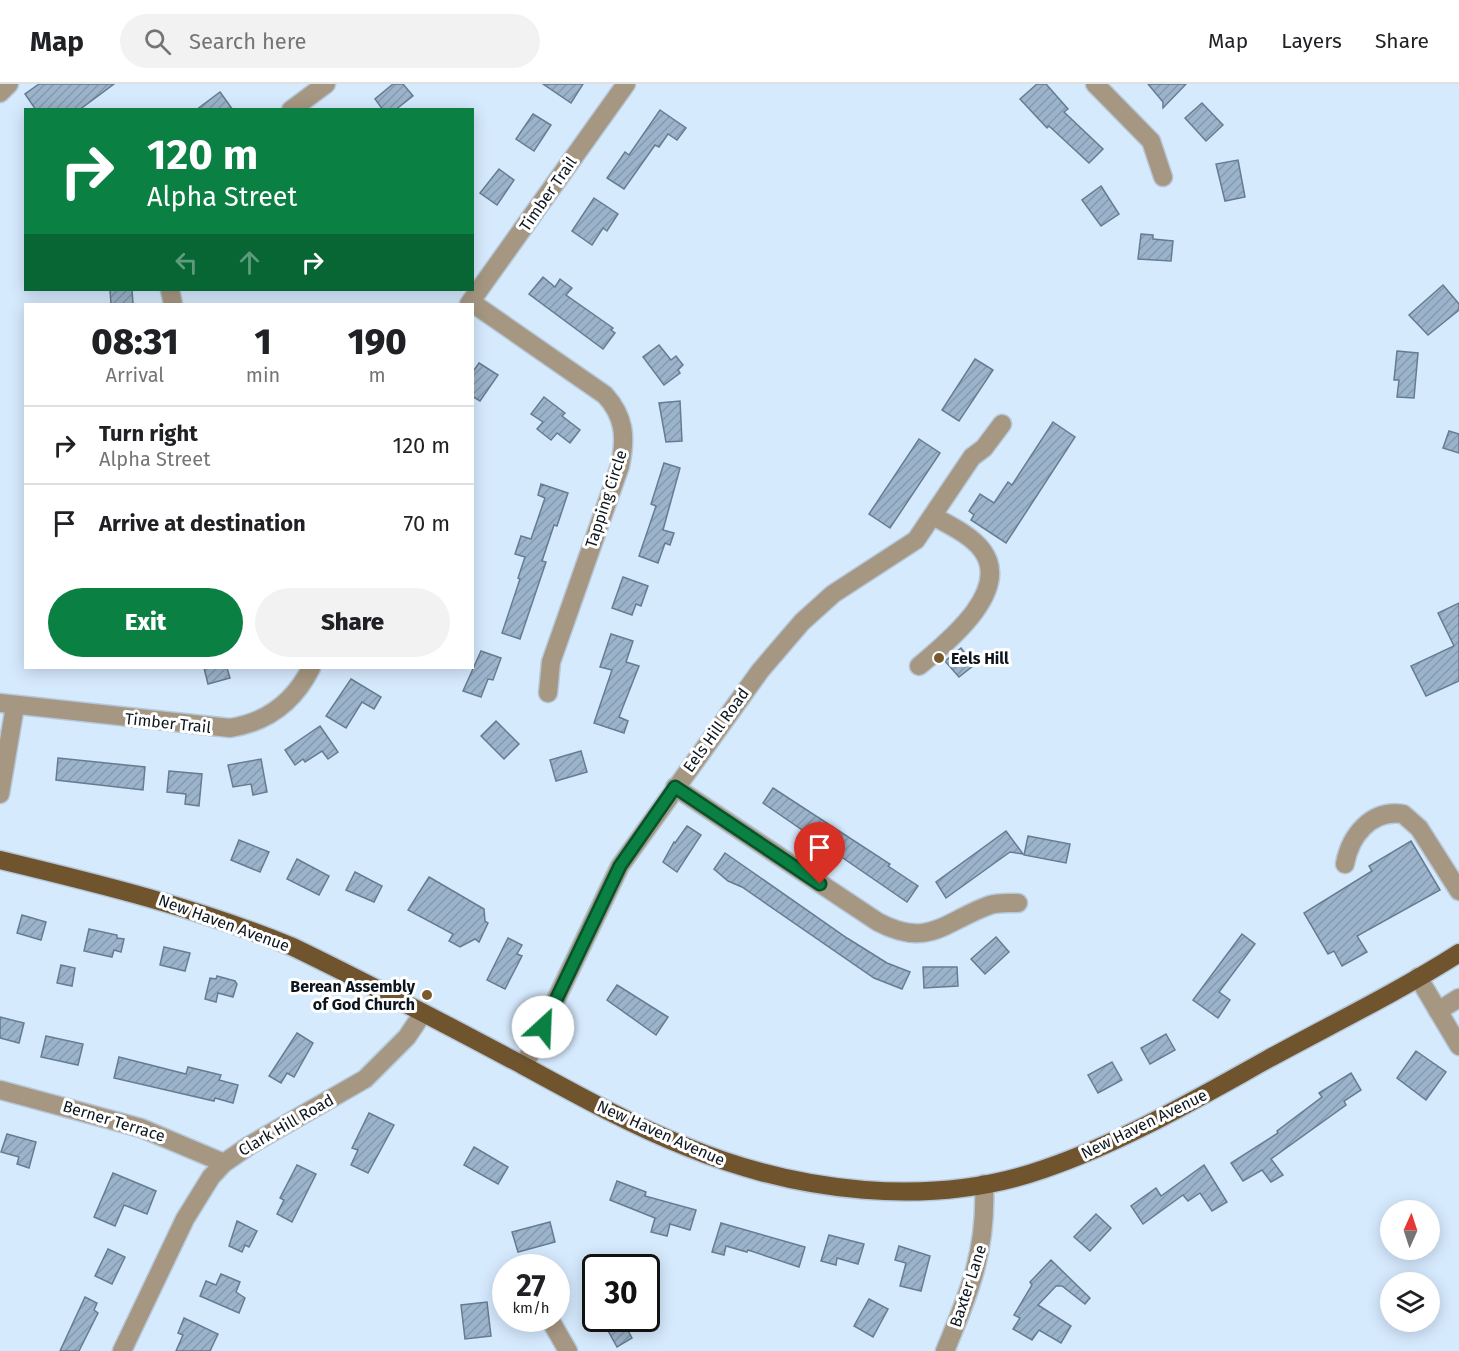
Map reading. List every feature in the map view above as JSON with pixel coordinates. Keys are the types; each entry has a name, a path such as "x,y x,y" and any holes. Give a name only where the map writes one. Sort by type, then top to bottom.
{"main road":[{"name":"New Haven Avenue","path":"0,860 145,895 247,928 334,967 596,1105 666,1138 763,1173 806,1182 868,1189 925,1190 984,1184 1044,1170 1117,1139 1459,953"}],"street":[{"path":"0,93 9,84"},
{"path":"294,108 326,84"},
{"name":"Timber Trail","path":"470,303 626,84"},
{"path":"1095,84 1151,141 1163,177"},
{"name":"Tapping Circle","path":"474,306 605,395 620,414 623,425 625,438 620,466 550,662 548,693"},
{"name":"Eels Hill Road","path":"524,1066 620,866 759,670 802,622 833,594 916,540 972,457 984,448 1002,424"},
{"path":"919,666 963,628 982,600 988,582 988,563 982,550 965,535 933,516"},
{"name":"Timber Trail","path":"7,705 230,728 254,723 275,712 297,693 311,669"},
{"path":"0,794 7,705"},
{"path":"675,787 878,922 900,932 931,933 992,904 1018,903"},
{"path":"1345,864 1348,850 1360,829 1384,814 1403,814 1419,828 1459,891"},
{"path":"1418,977 1459,1046"},
{"path":"1438,1011 1459,998"},
{"name":"Clark Hill Road","path":"122,1351 198,1195 224,1163 250,1145 365,1079 407,1037 423,1013"},
{"name":"Berner Terrace","path":"0,1090 141,1128 224,1163"},
{"name":"Baxter Lane","path":"945,1351 966,1301 982,1248 986,1216 984,1184"},
{"path":"557,1332 568,1351"}],"building":[{"path":"39,84 114,84 82,108 35,108 25,94"},
{"path":"393,84 403,84 413,96 398,108 382,108 375,99"},
{"path":"543,84 583,84 571,103"},
{"path":"1037,84 1046,84 1068,109 1064,112 1103,149 1089,163 1049,126 1047,128 1020,99"},
{"path":"1148,84 1186,84 1163,108 1163,102"},
{"path":"220,92 232,108 199,108"},
{"path":"1202,103 1223,125 1206,141 1185,118"},
{"path":"660,110 686,128 677,140 668,134 659,147 655,145 624,189 607,178 625,152 629,155"},
{"path":"533,114 551,125 534,151 516,139"},
{"path":"1238,160 1245,197 1225,201 1216,164"},
{"path":"499,169 514,180 497,205 480,193"},
{"path":"1101,186 1119,214 1101,226 1082,200"},
{"path":"594,198 618,214 607,231 603,228 592,245 572,231"},
{"path":"1141,234 1153,235 1153,239 1173,241 1171,261 1138,259"},
{"path":"543,277 555,287 560,279 572,288 566,295 613,328 611,330 615,333 603,349 529,294"},
{"path":"1443,285 1459,304 1459,310 1428,335 1409,315"},
{"path":"110,291 132,291 133,303 111,303"},
{"path":"659,345 671,360 676,356 683,365 678,370 680,373 664,385 643,357"},
{"path":"1397,351 1418,353 1414,398 1397,397 1399,380 1394,380"},
{"path":"975,359 993,370 959,421 942,410"},
{"path":"479,363 498,375 480,401 474,397 474,370"},
{"path":"544,397 565,413 562,416 580,430 570,443 557,433 551,440 537,429 543,422 531,414"},
{"path":"680,401 682,441 666,442 659,403"},
{"path":"1053,422 1075,437 1006,543 971,520 974,515 969,511 980,494 994,503 1008,482 1012,485"},
{"path":"1449,431 1459,434 1459,453 1443,448"},
{"path":"919,439 940,453 890,528 869,514"},
{"path":"664,463 680,468 663,530 674,533 670,545 665,543 658,563 639,556 656,506 651,504"},
{"path":"541,484 568,493 542,561 546,562 520,639 502,633 525,557 515,554 521,536 531,539 545,498 538,495"},
{"path":"623,577 648,586 641,606 636,604 632,615 612,608"},
{"path":"1459,603 1459,681 1426,696 1411,666 1454,646 1438,613"},
{"path":"611,634 633,641 626,662 639,666 619,717 628,721 624,733 594,723 612,670 600,667"},
{"path":"961,648 974,665 959,677 945,661"},
{"path":"481,651 501,658 493,680 488,679 481,697 463,691"},
{"path":"204,669 227,669 230,678 208,684"},
{"path":"351,679 381,697 374,709 362,702 346,728 326,716"},
{"path":"496,721 519,744 504,759 481,736"},
{"path":"320,726 338,752 328,759 322,751 305,762 303,759 295,765 285,750"},
{"path":"581,751 587,772 556,781 550,760"},
{"path":"58,758 145,767 143,790 56,780"},
{"path":"261,759 267,792 253,795 251,784 233,787 228,765"},
{"path":"169,771 202,774 199,806 185,804 186,794 167,792"},
{"path":"773,788 890,864 888,866 918,886 907,902 763,803"},
{"path":"687,826 701,835 677,872 663,862 674,842"},
{"path":"1006,831 1023,854 1010,852 946,898 936,882"},
{"path":"1028,836 1070,844 1066,863 1024,855"},
{"path":"239,840 269,852 260,872 231,860"},
{"path":"1411,841 1440,890 1357,936 1367,952 1342,966 1334,951 1328,954 1304,913 1372,871 1369,866"},
{"path":"725,853 847,938 887,963 910,972 902,989 874,978 742,887 728,881 714,869"},
{"path":"297,859 329,876 319,895 287,879"},
{"path":"355,872 382,886 374,902 346,890"},
{"path":"429,877 484,909 485,921 488,923 479,942 475,939 460,947 449,941 453,934 408,910"},
{"path":"22,915 46,922 41,940 17,933"},
{"path":"89,929 117,935 117,938 124,939 121,952 114,950 112,957 84,951"},
{"path":"1242,934 1255,944 1219,992 1230,1000 1218,1018 1193,1000"},
{"path":"996,937 1009,952 985,974 971,959"},
{"path":"508,938 522,945 517,954 522,956 505,989 487,980"},
{"path":"164,947 190,953 185,971 160,965"},
{"path":"61,965 75,968 72,986 57,983"},
{"path":"923,967 957,967 958,986 924,988"},
{"path":"217,976 235,981 237,984 233,997 218,993 216,1002 205,999 210,978 216,979"},
{"path":"617,985 668,1017 656,1035 607,1000"},
{"path":"0,1017 24,1023 19,1043 0,1038"},
{"path":"297,1033 313,1043 294,1077 287,1073 281,1083 269,1076"},
{"path":"1166,1034 1175,1050 1150,1064 1141,1048"},
{"path":"46,1036 83,1044 78,1065 41,1057"},
{"path":"1416,1051 1446,1072 1426,1100 1397,1078"},
{"path":"119,1057 186,1074 188,1067 221,1075 219,1080 238,1085 233,1103 215,1098 214,1101 114,1078"},
{"path":"1112,1062 1122,1080 1098,1093 1088,1075"},
{"path":"1351,1073 1361,1090 1344,1101 1346,1105 1271,1159 1283,1175 1271,1182 1262,1170 1243,1181 1231,1163 1278,1133 1277,1131 1322,1097 1319,1093"},
{"path":"369,1113 394,1125 368,1173 351,1165 358,1150 352,1148"},
{"path":"7,1134 36,1142 29,1168 17,1164 19,1157 1,1152"},
{"path":"474,1147 508,1167 498,1184 464,1165"},
{"path":"297,1165 316,1174 292,1222 277,1214 284,1200 280,1198"},
{"path":"1204,1165 1227,1202 1212,1211 1200,1193 1188,1201 1183,1195 1143,1224 1131,1206 1156,1188 1161,1196"},
{"path":"113,1173 156,1191 147,1214 124,1205 115,1226 94,1217"},
{"path":"617,1181 646,1192 645,1196 696,1210 690,1230 670,1224 667,1236 651,1232 655,1218 610,1200"},
{"path":"1096,1214 1111,1228 1090,1251 1074,1237"},
{"path":"237,1221 257,1231 249,1247 245,1245 242,1252 229,1246"},
{"path":"550,1222 555,1242 518,1252 512,1232"},
{"path":"721,1223 805,1247 799,1267 748,1250 747,1252 726,1246 724,1255 712,1252"},
{"path":"829,1235 864,1244 858,1264 837,1258 836,1265 821,1261"},
{"path":"899,1246 930,1256 921,1291 900,1286 906,1263 895,1260"},
{"path":"108,1249 125,1257 112,1284 95,1276"},
{"path":"1051,1260 1090,1298 1085,1304 1062,1286 1056,1286 1038,1305 1071,1326 1061,1343 1039,1330 1032,1340 1013,1329 1020,1318 1014,1315 1032,1285 1030,1282"},
{"path":"221,1274 240,1282 236,1292 245,1298 239,1313 200,1296 206,1281 216,1285"},
{"path":"85,1297 97,1303 94,1310 98,1313 79,1351 60,1351"},
{"path":"869,1299 888,1309 873,1337 854,1326"},
{"path":"487,1302 491,1336 465,1339 461,1305"},
{"path":"184,1318 218,1334 210,1351 176,1351 183,1335 178,1333"},
{"path":"609,1332 629,1332 632,1338 617,1347"}],"place":[{"name":"Eels Hill","path":"939,658"},
{"name":"Berean Assembly of God Church","path":"427,995"}],"route":[{"path":"543,1027 600,903 620,866 675,787 820,884"}]}
